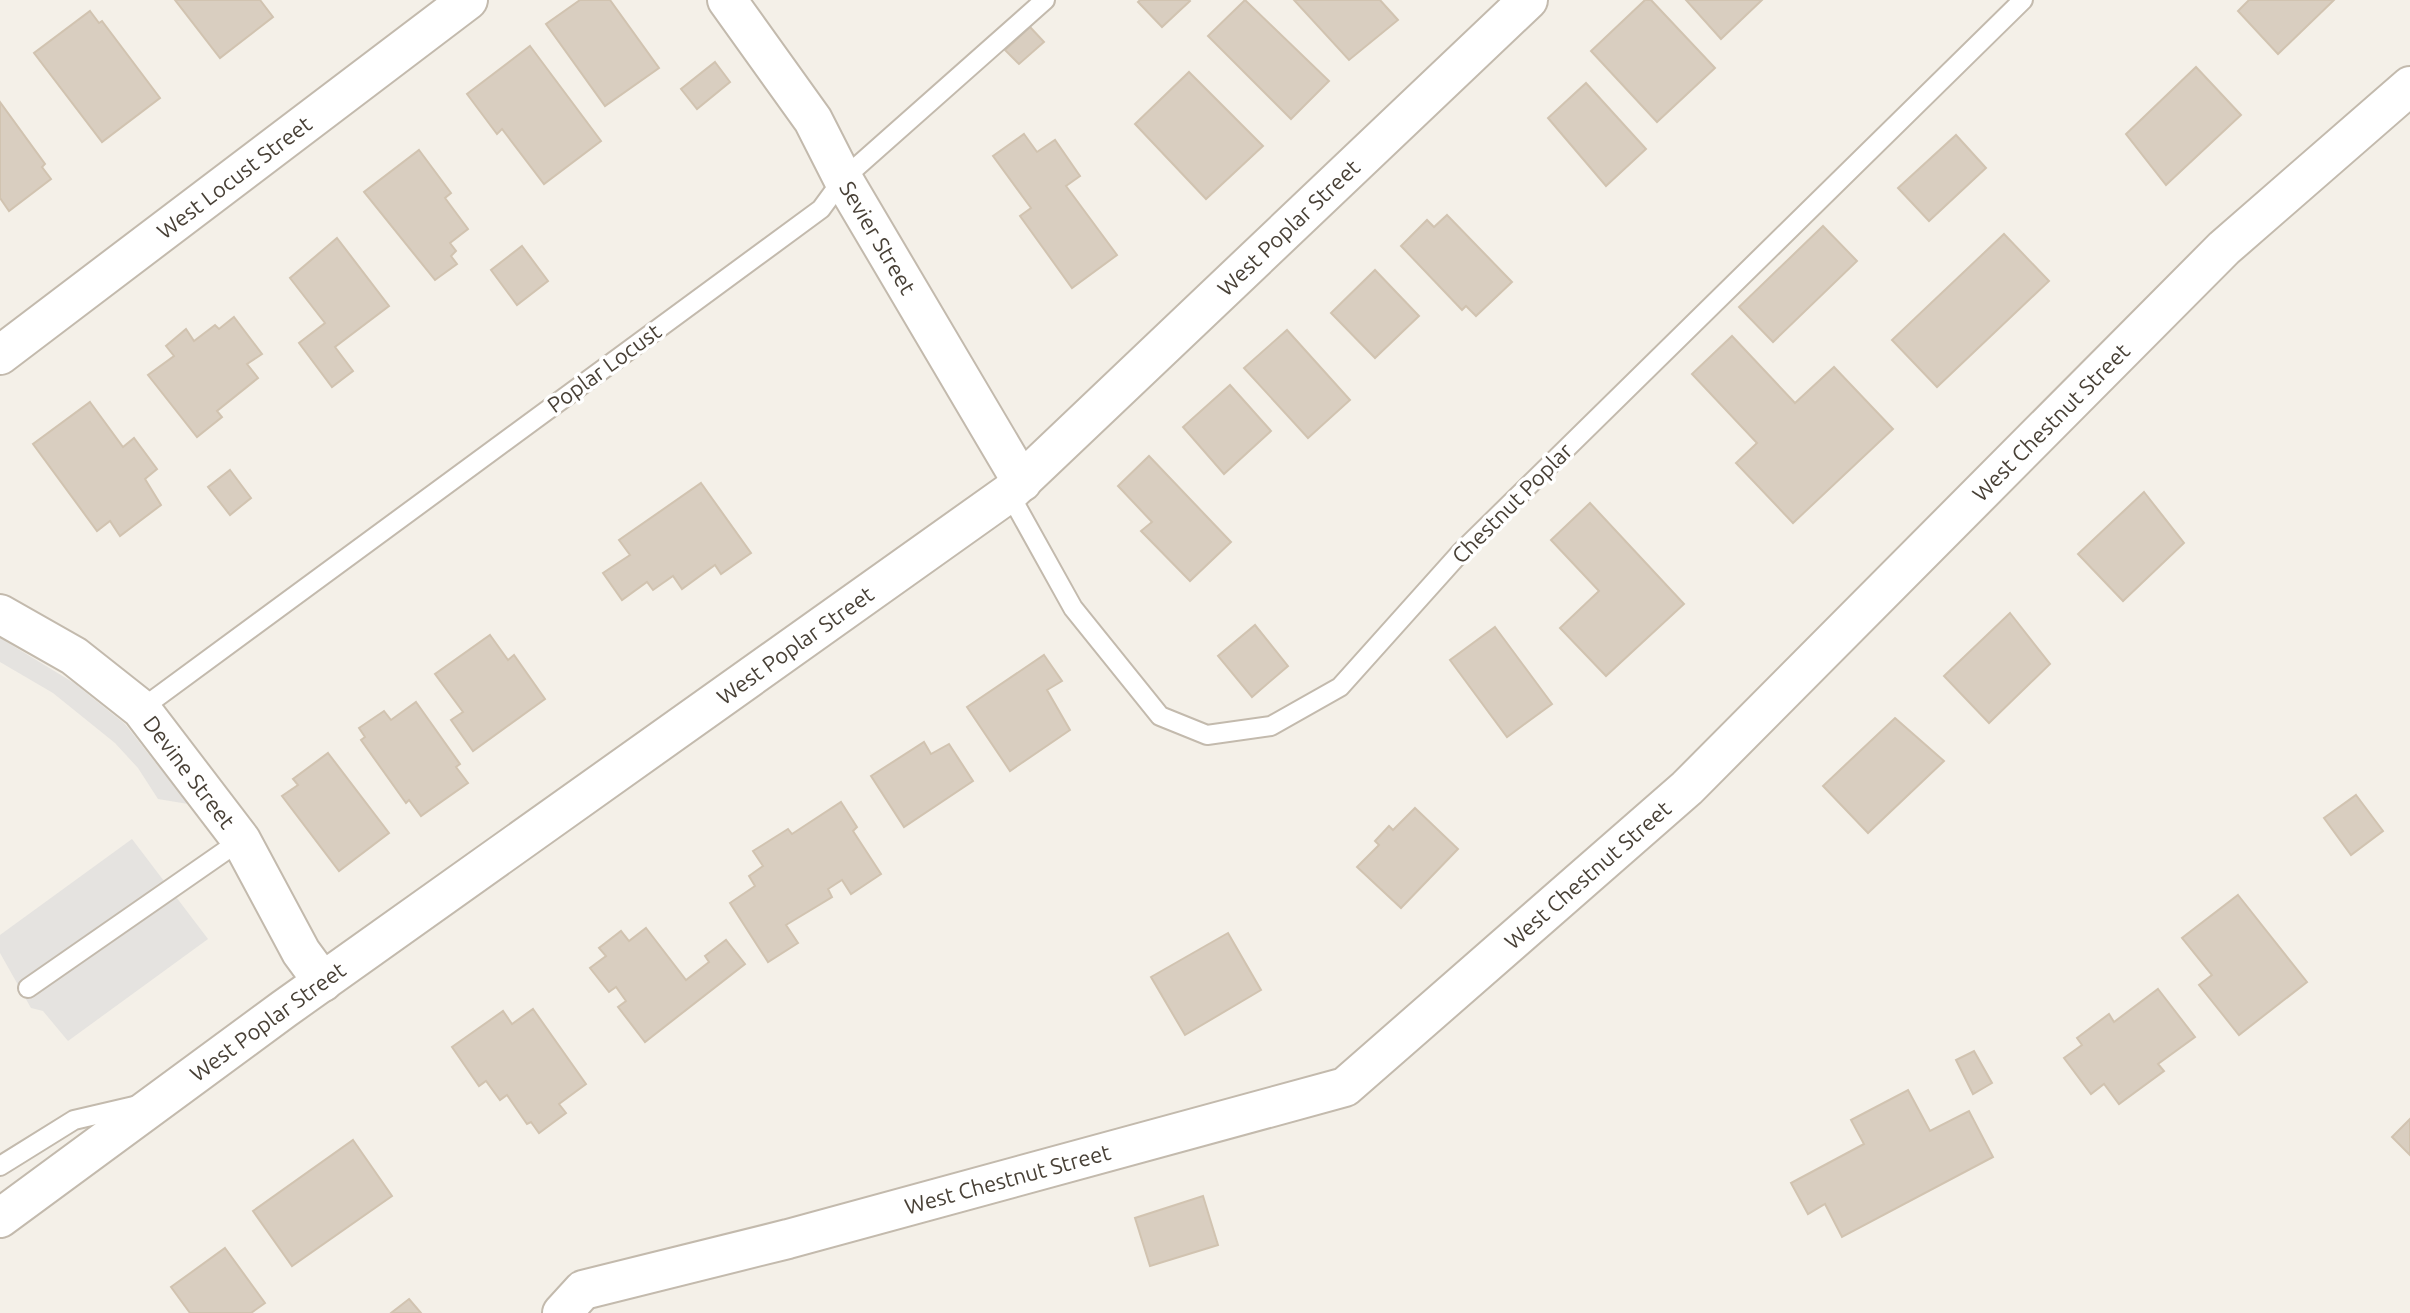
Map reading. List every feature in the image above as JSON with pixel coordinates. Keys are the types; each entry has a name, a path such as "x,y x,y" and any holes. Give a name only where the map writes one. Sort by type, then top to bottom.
{"street":[{"name":"West Locust Street","path":"0,355 468,0"},
{"name":"Sevier Street","path":"727,0 813,120 1016,488"},
{"name":"West Poplar Street","path":"0,1218 323,982 1016,488 1528,0"},
{"name":"West Chestnut Street","path":"562,1313 583,1290 788,1239 1345,1087 1687,788 2224,248 2410,86"},
{"name":"Devine Street","path":"0,614 74,656 141,709 241,840 301,952 323,982"}],"lane":[{"name":"Poplar Locust","path":"141,709 821,209 843,179 1045,0"},
{"name":"Chestnut Poplar","path":"1016,488 1073,608 1160,716 1207,735 1271,726 1340,687 1461,552 2023,0"},
{"path":"28,988 241,840"},
{"path":"0,1166 74,1120 160,1100"}],"shaded area":[{"path":"0,638 74,683 125,724 188,804 158,799 138,768 115,743 53,693 0,662"},
{"path":"132,839 208,939 68,1041 43,1011 31,1008 0,953 0,935"}],"building":[{"path":"175,0 260,0 273,17 220,58"},
{"path":"580,0 610,0 659,68 605,106 546,24"},
{"path":"1245,0 1329,81 1291,119 1208,36"},
{"path":"1294,0 1380,0 1398,20 1349,60"},
{"path":"1645,0 1651,0 1715,68 1657,122 1591,51"},
{"path":"1686,0 1762,0 1721,39"},
{"path":"2249,0 2334,0 2278,54 2238,11"},
{"path":"1190,1 1162,27 1138,2"},
{"path":"90,11 99,23 102,21 160,98 102,142 34,53"},
{"path":"1030,27 1044,42 1019,64 1005,50"},
{"path":"530,46 601,141 544,184 502,129 497,134 467,94"},
{"path":"715,62 730,82 697,109 681,89"},
{"path":"2196,67 2241,115 2166,185 2126,134"},
{"path":"1189,72 1263,146 1206,199 1135,124"},
{"path":"1586,83 1646,149 1606,186 1548,118"},
{"path":"0,102 45,164 42,167 51,179 9,211 0,198"},
{"path":"1024,134 1037,152 1055,140 1080,176 1066,186 1117,255 1072,288 1020,216 1031,208 993,156"},
{"path":"1956,135 1986,168 1929,221 1898,188"},
{"path":"419,150 451,193 445,198 468,229 450,243 456,251 451,256 457,264 435,280 364,192"},
{"path":"1447,215 1512,282 1476,316 1466,306 1462,310 1401,246 1427,220 1434,227"},
{"path":"1823,226 1857,261 1773,342 1739,307"},
{"path":"2004,234 2049,281 1937,387 1892,340"},
{"path":"337,238 389,306 335,347 353,371 332,387 299,343 325,323 290,278"},
{"path":"522,246 548,281 517,305 491,270"},
{"path":"1375,270 1419,316 1375,358 1331,313"},
{"path":"234,317 262,354 247,364 258,378 217,411 222,417 197,437 148,375 174,356 166,346 186,329 194,341 215,325 219,329"},
{"path":"1287,330 1350,400 1308,438 1244,368"},
{"path":"1732,336 1795,403 1834,367 1893,429 1793,523 1736,463 1757,443 1692,374"},
{"path":"1230,385 1271,431 1224,474 1183,427"},
{"path":"90,402 123,447 134,438 157,469 145,479 161,505 120,536 110,521 97,531 33,444"},
{"path":"1149,456 1231,542 1190,581 1141,531 1152,522 1118,486"},
{"path":"230,470 251,498 230,515 208,487"},
{"path":"701,483 751,553 721,574 715,565 682,589 673,576 653,590 647,582 622,600 603,573 630,555 619,540"},
{"path":"2144,492 2184,543 2123,601 2078,554"},
{"path":"1590,503 1684,604 1606,676 1560,628 1599,591 1551,540"},
{"path":"2010,613 2050,664 1989,723 1944,676"},
{"path":"1255,625 1288,666 1252,697 1218,656"},
{"path":"1495,627 1552,704 1507,737 1450,660"},
{"path":"490,635 508,660 514,655 545,699 473,751 451,720 463,712 435,674"},
{"path":"1044,655 1062,681 1047,690 1070,730 1010,771 967,707"},
{"path":"416,702 460,764 456,767 468,783 421,816 409,800 406,803 361,740 365,737 359,728 384,711 391,720"},
{"path":"1895,718 1944,761 1868,833 1823,786"},
{"path":"924,742 931,754 949,744 973,781 904,827 871,776"},
{"path":"328,753 389,833 339,871 282,796 298,785 293,779"},
{"path":"2356,795 2383,831 2351,855 2324,818"},
{"path":"841,802 857,827 853,831 881,874 851,894 842,880 828,889 832,897 786,925 798,943 768,962 730,903 755,886 749,876 763,866 753,851 788,829 792,834"},
{"path":"1415,808 1458,849 1401,908 1357,867 1379,845 1375,841 1389,826 1393,830"},
{"path":"2238,895 2307,982 2239,1035 2199,985 2212,975 2182,938"},
{"path":"646,928 686,980 709,962 705,956 726,940 745,964 645,1042 618,1007 626,1001 616,987 609,992 590,968 606,956 599,948 621,931 629,941"},
{"path":"1228,933 1261,990 1185,1035 1151,977"},
{"path":"2158,989 2195,1037 2158,1064 2164,1071 2119,1104 2104,1084 2091,1094 2064,1058 2082,1045 2077,1038 2109,1014 2114,1022"},
{"path":"533,1009 586,1084 559,1104 566,1113 539,1133 531,1122 527,1124 507,1095 500,1100 486,1081 479,1086 452,1047 503,1011 512,1024"},
{"path":"1974,1051 1992,1083 1973,1094 1956,1060"},
{"path":"1908,1090 1930,1131 1969,1111 1993,1157 1842,1237 1825,1204 1808,1214 1791,1183 1864,1144 1851,1120"},
{"path":"2410,1119 2410,1155 2392,1137"},
{"path":"353,1140 392,1196 292,1266 253,1211"},
{"path":"1203,1196 1218,1245 1150,1266 1135,1218"},
{"path":"225,1248 265,1303 251,1313 190,1313 171,1287"},
{"path":"409,1299 421,1313 391,1313"}]}
